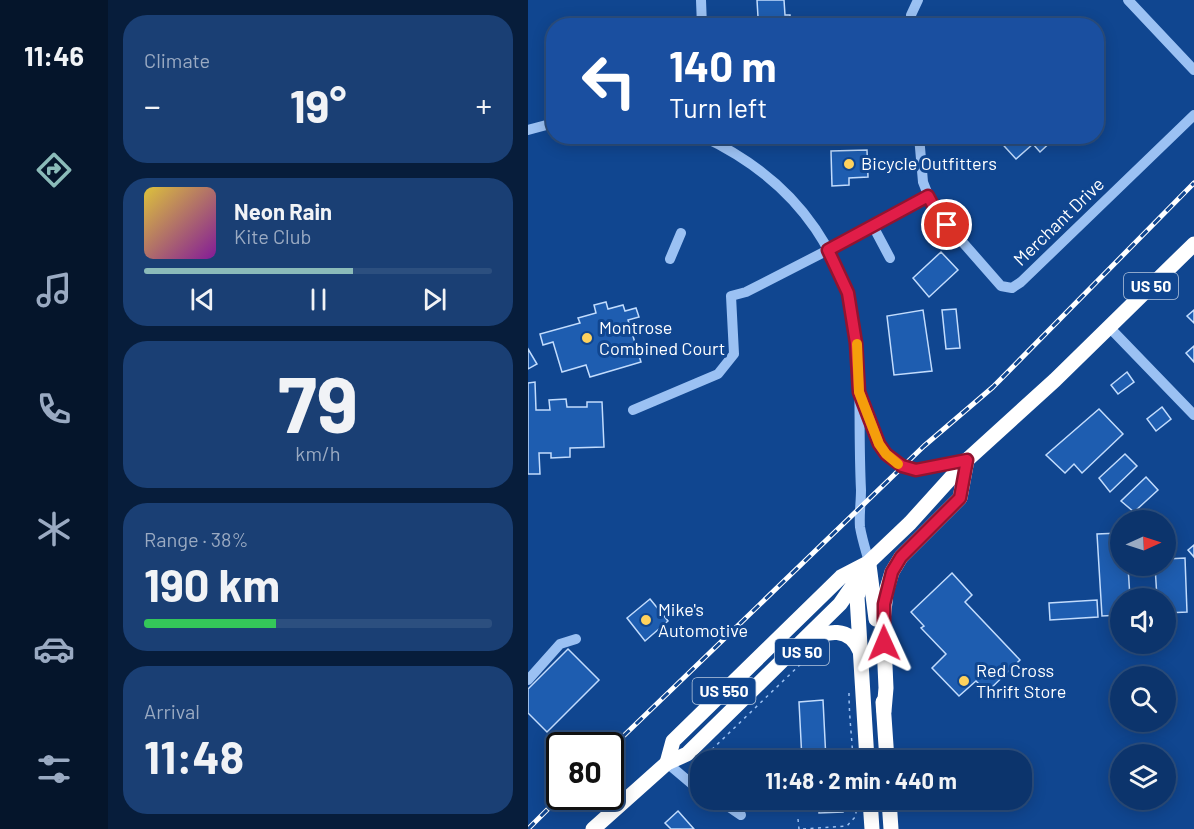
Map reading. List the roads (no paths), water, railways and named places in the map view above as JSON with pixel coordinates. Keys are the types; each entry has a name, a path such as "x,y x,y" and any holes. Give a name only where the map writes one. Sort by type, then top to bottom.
{"highway":[{"name":"US 50","path":"866,750 857,597 869,562 910,523 967,460 1194,244"},
{"path":"884,711 886,688 883,621 886,592 892,572 901,557 960,498 967,460"},
{"path":"869,562 886,750"},
{"name":"US 550","path":"593,829 667,763 687,754 746,697 840,604 869,562"},
{"name":"US 550","path":"667,763 673,741 841,577 869,562"},
{"name":"US 50","path":"746,697 763,691 818,636 831,632 845,634 857,643 860,651"},
{"path":"871,810 872,829"},
{"path":"890,810 891,829"}],"street":[{"path":"701,0 702,18"},
{"path":"911,18 918,0"},
{"path":"1128,0 1194,70"},
{"name":"Merchant Drive","path":"919,144 921,170 928,196 937,213 1001,286 1012,288 1021,282 1194,115"},
{"path":"528,130 546,125"},
{"path":"719,144 756,166 807,216 828,250 848,293 859,367 861,527 869,562"},
{"path":"633,410 718,374 734,354 731,296 746,292 928,196"},
{"path":"873,226 890,258"},
{"path":"670,259 681,233"},
{"path":"1109,327 1194,415"},
{"path":"859,392 879,444 886,454 902,466 916,470 967,460"},
{"path":"528,680 560,644 576,639"},
{"path":"667,763 690,782"},
{"path":"735,810 741,815"}],"railway":[{"path":"624,735 924,446 993,387 1194,183"},
{"path":"528,829 547,810"}],"place":[{"name":"Bicycle Outfitters","path":"849,164"},
{"name":"Montrose Combined Court","path":"587,338"},
{"name":"Mike's Automotive","path":"646,620"},
{"name":"Red Cross Thrift Store","path":"964,681"}]}
